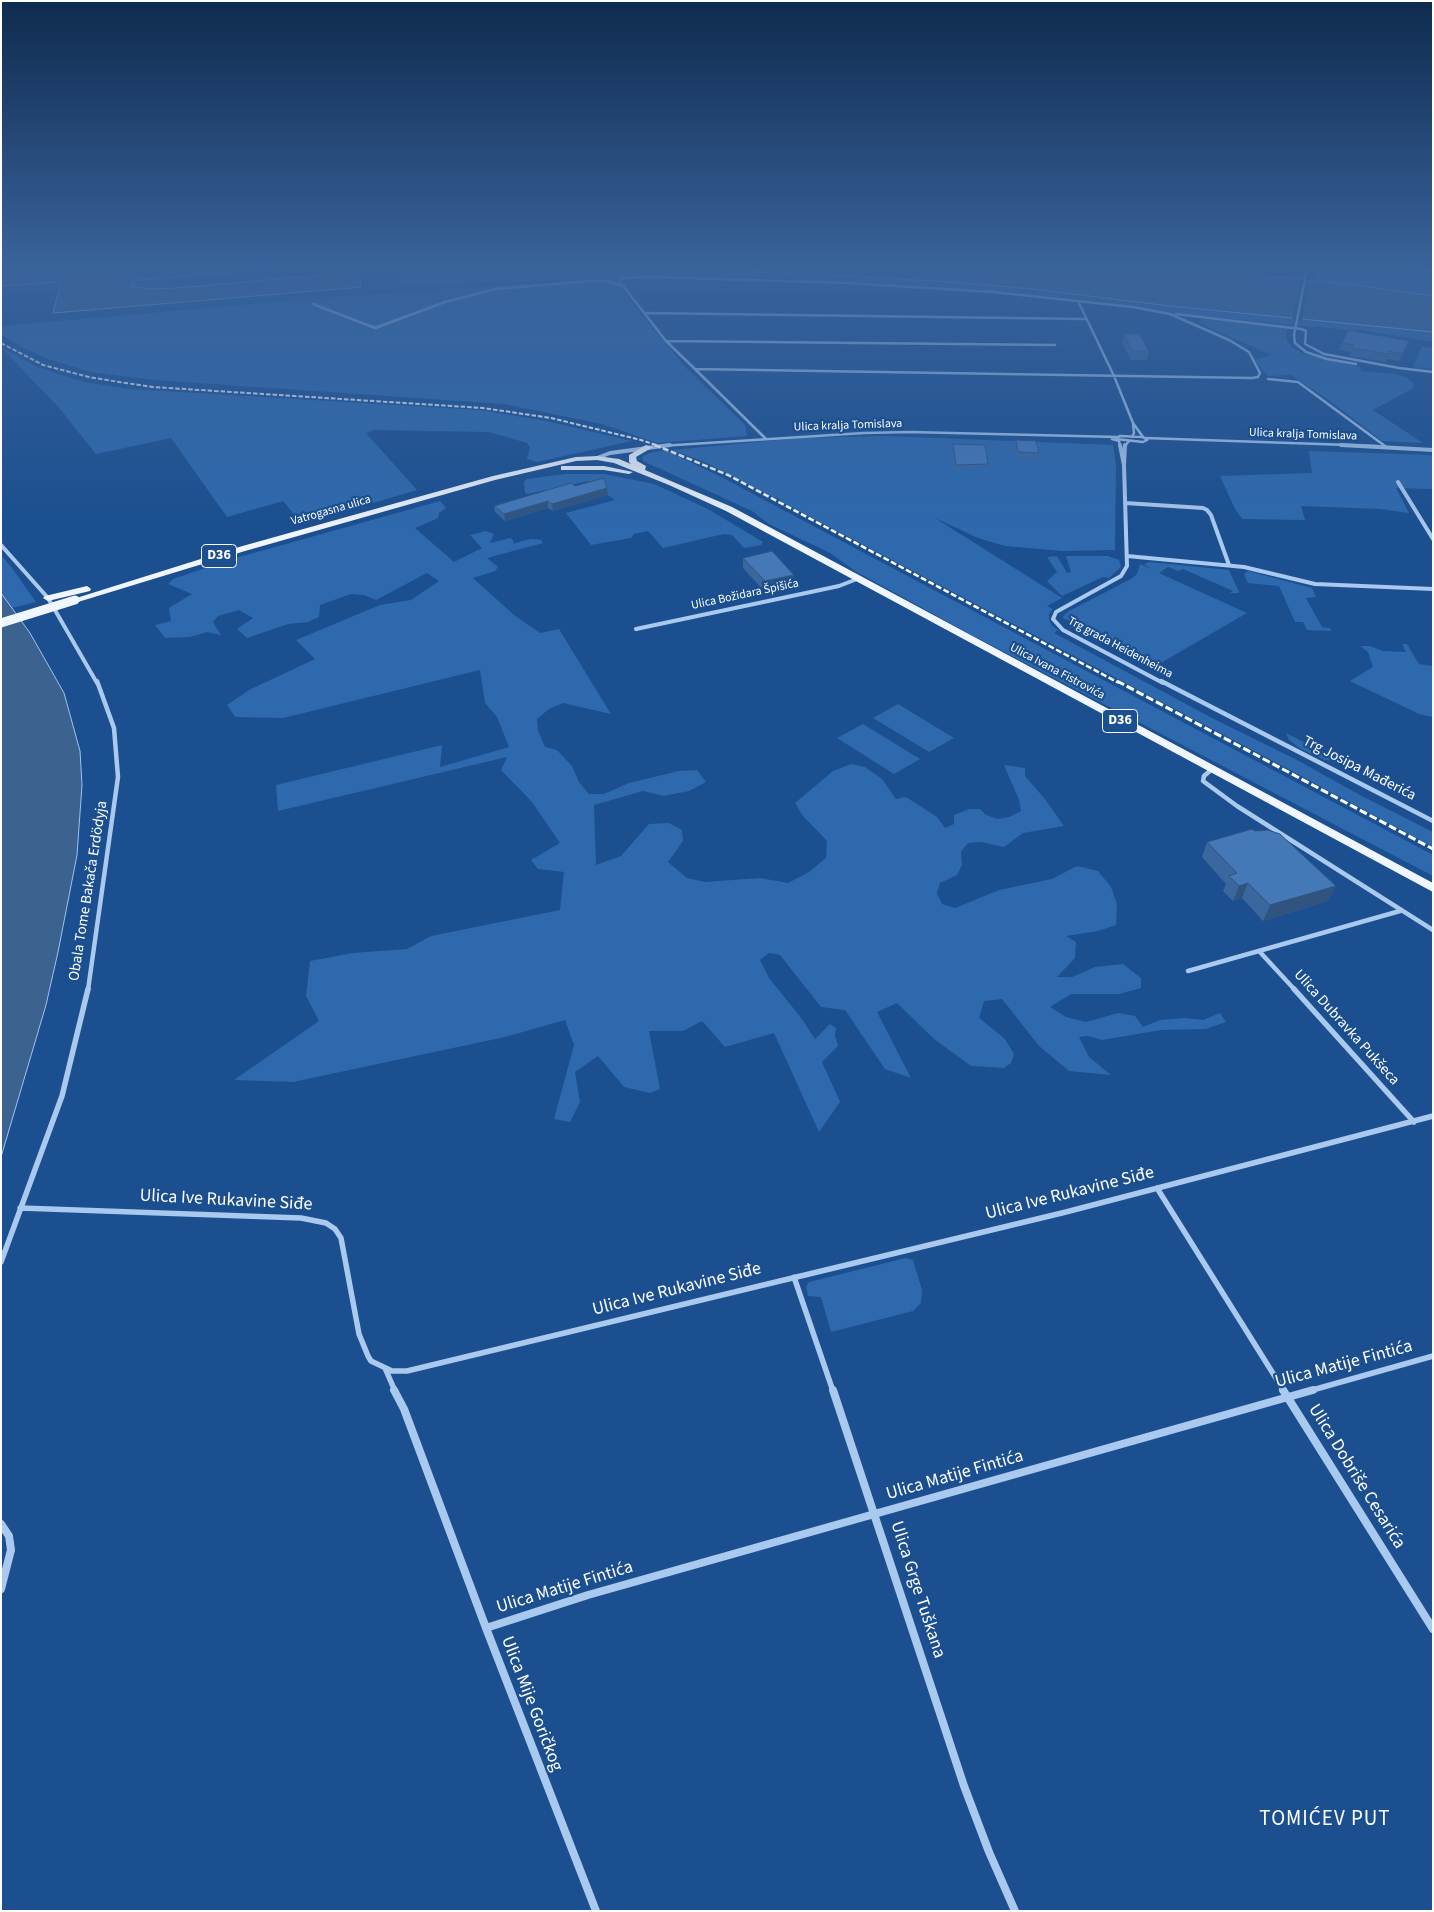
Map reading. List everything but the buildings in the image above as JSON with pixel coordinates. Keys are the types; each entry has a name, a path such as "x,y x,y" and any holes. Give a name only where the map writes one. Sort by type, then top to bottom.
{"main road":[{"path":"649,448 636,453 632,460 649,473"},
{"name":"D36","path":"597,458 621,462 672,483"},
{"name":"Vatrogasna ulica","path":"1,623 242,549 493,478 568,460 597,458"},
{"name":"D36","path":"493,478 556,468 586,467 627,471 672,483"},
{"name":"Ulica Ivana Fistrovića","path":"672,483 729,509 1433,888"},
{"path":"48,598 90,588 185,560 242,549"}],"street":[{"path":"678,353 766,438"},
{"path":"1103,353 1133,422 1144,439"},
{"path":"694,369 1252,378 1260,373 1250,353"},
{"path":"1310,353 1326,359 1360,365 1433,372"},
{"path":"1324,353 1399,368"},
{"path":"1268,379 1298,382 1385,446"},
{"path":"1132,436 1134,433 1133,422"},
{"name":"Ulica kralja Tomislava","path":"597,458 610,453 649,448 766,438 910,432 1118,439"},
{"path":"1118,439 1132,436 1144,439"},
{"path":"1118,439 1129,441 1144,439"},
{"path":"1118,439 1121,460 1124,464"},
{"name":"Ulica kralja Tomislava","path":"1144,439 1385,446 1433,450"},
{"path":"1129,441 1125,445 1124,464 1127,556 1244,567 1315,584 1433,589"},
{"path":"1398,482 1433,538"},
{"path":"1125,503 1202,508 1207,510 1211,515 1229,565"},
{"name":"Obala Tome Bakača Erdödyja","path":"1,545 48,598 102,692 109,711 116,742 118,777 91,977 62,1096 1,1262"},
{"name":"Trg grada Heidenheima","path":"1127,556 1127,566 1121,576 1060,609 1054,615 1055,623 1063,630 1273,740"},
{"name":"Ulica Božidara Špišića","path":"636,629 839,586 857,579"},
{"name":"Trg Josipa Mađerića","path":"1273,740 1433,821"},
{"path":"1211,770 1202,778 1209,786 1252,817 1433,930"},
{"path":"1188,971 1401,911"},
{"name":"Ulica Dubravka Pukšeca","path":"1259,951 1414,1122"},
{"name":"Ulica Ive Rukavine Siđe","path":"20,1208 301,1218 326,1224 335,1229 341,1238 359,1334 364,1350 371,1361 392,1371 407,1371 1157,1188 1433,1116"},
{"name":"Ulica Dobriše Cesarića","path":"1157,1188 1433,1629"},
{"name":"Ulica Grge Tuškana","path":"794,1277 875,1514 964,1786 989,1852 1015,1911"},
{"name":"Ulica Matije Fintića","path":"486,1628 588,1595 1433,1356"},
{"name":"Ulica Mije Goričkog","path":"386,1368 387,1376 404,1409 486,1628 596,1911"},
{"path":"1,1524 9,1536 11,1550 1,1588"}],"shaded area":[{"path":"7,353 12,353 37,367 84,382 130,389 480,410 546,421 632,441 537,462 527,459 530,448 527,443 489,432 374,430 366,433 417,490 302,524 283,501 227,517 171,438 96,454 60,409"},
{"path":"36,353 673,353 684,366 745,425 747,436 657,443 602,424 504,404 154,380 90,372"},
{"path":"1267,353 1303,353 1360,367 1361,371 1395,374 1406,377 1414,384 1412,389 1373,410 1423,443 1382,441 1330,401 1291,375 1268,376 1254,360 1271,355"},
{"path":"1419,353 1433,353 1433,369 1413,367"},
{"path":"886,436 1113,445 1116,465 1115,550 1062,551 1005,546 978,538 935,518 1062,598 1047,606 1053,609 1049,614 1049,619 1052,626 1058,630 1054,633 1212,718 1299,761 1433,832 1433,847 784,503 778,498 705,462 672,450 800,438"},
{"path":"665,450 723,478 1433,855 1433,876 968,633 855,571 830,553 769,524 752,511 643,461 642,457 650,453"},
{"path":"1309,451 1430,455 1433,457 1433,489 1396,488 1409,513 1380,509 1301,506 1305,520 1242,519 1235,509 1220,476 1312,473"},
{"path":"565,474 604,474 654,484 708,509 763,542 761,545 744,548 732,535 724,534 663,548 648,531 634,534 631,538 591,545 566,513 615,500 588,481 525,493 524,482 527,479"},
{"path":"440,501 446,508 439,513 438,518 415,528 454,562 482,548 470,535 486,531 494,534 490,543 510,538 514,541 513,544 533,539 541,540 543,543 487,558 498,567 495,571 473,578 514,615 540,633 559,629 611,714 563,703 549,709 537,719 538,731 545,747 557,750 572,766 579,782 589,794 604,794 629,783 679,771 697,770 706,782 689,791 664,796 643,791 594,805 596,865 621,856 649,824 669,823 682,830 683,841 668,862 687,878 705,882 760,878 788,883 809,872 826,858 827,841 803,816 795,803 833,771 851,764 865,767 882,779 896,799 906,797 937,817 945,828 954,824 954,815 969,809 980,809 986,815 998,819 1009,817 1021,811 1019,800 1004,765 1025,768 1025,776 1045,799 1064,826 1023,833 1004,847 981,842 968,843 961,852 962,865 957,875 940,883 937,893 942,904 955,908 999,890 1052,879 1077,866 1098,871 1111,887 1117,904 1116,925 1098,931 1066,936 1076,942 1075,958 1057,977 1072,977 1095,967 1123,964 1141,978 1141,988 1119,994 1071,994 1050,1007 1066,1017 1086,1022 1118,1013 1135,1016 1143,1027 1160,1020 1185,1018 1203,1020 1220,1013 1226,1022 1206,1029 1161,1030 1102,1040 1088,1036 1079,1037 1089,1057 1111,1075 1069,1071 1039,1046 1002,999 984,1001 979,1018 1005,1039 1014,1054 1011,1063 1004,1068 971,1066 934,1039 897,1003 877,1012 911,1078 885,1069 845,1010 821,1007 780,955 769,953 760,960 769,978 802,1019 815,1039 830,1024 836,1028 835,1035 838,1046 822,1062 840,1102 819,1132 774,1033 725,1047 702,1021 683,1031 649,1031 660,1089 650,1093 624,1087 598,1056 575,1072 580,1102 570,1122 554,1119 574,1045 565,1020 505,1037 293,1082 234,1080 319,1021 306,996 310,961 352,953 407,949 431,936 560,910 564,872 538,869 531,860 560,843 532,802 501,770 507,757 278,811 276,785 442,745 440,767 509,747 497,717 485,703 480,670 283,718 235,717 227,705 249,690 315,659 296,640 380,605 411,600 439,581 427,573 376,600 364,595 351,594 320,605 319,617 308,622 288,624 247,638 237,629 253,618 239,610 218,616 213,622 221,635 207,632 190,637 165,638 155,625 171,621 169,608 192,594 168,584 173,579 232,559"},
{"path":"1,555 36,602 12,608 1,593"},
{"path":"1057,556 1067,573 1071,572 1066,556 1108,556 1119,560 1121,567 1109,578 1103,577 1062,596 1047,581 1057,572 1047,557"},
{"path":"1149,562 1229,570 1238,593 1230,593 1233,591 1183,569 1179,571 1168,567 1159,573 1247,613 1159,664 1063,618 1069,611 1131,579 1137,574 1140,564 1151,569 1144,564"},
{"path":"1248,571 1312,588 1316,597 1306,598 1322,627 1330,628 1331,631 1307,630 1303,622 1295,622 1279,586 1248,583 1244,574"},
{"path":"1,593 30,633 64,693 80,751 82,785 77,855 58,952 46,1005 1,1157"},
{"path":"1402,644 1407,644 1419,664 1433,666 1433,717 1419,714 1350,681 1373,667 1368,652 1360,646 1370,646 1383,651 1406,652"},
{"path":"898,704 954,738 929,752 873,718"},
{"path":"863,724 920,759 894,774 837,738"},
{"path":"1286,733 1340,761 1325,760 1301,749 1289,740"},
{"path":"906,1258 913,1260 922,1290 921,1303 913,1311 831,1332 821,1297 808,1296 806,1287 809,1282"}],"railway":[{"path":"21,353 43,365 89,377 153,387 483,408 551,418 659,446"},
{"path":"655,445 728,475 1119,683"},
{"path":"1117,681 1433,849"}],"district":[{"name":"TOMIĆEV PUT","path":"1325,1820"}]}
